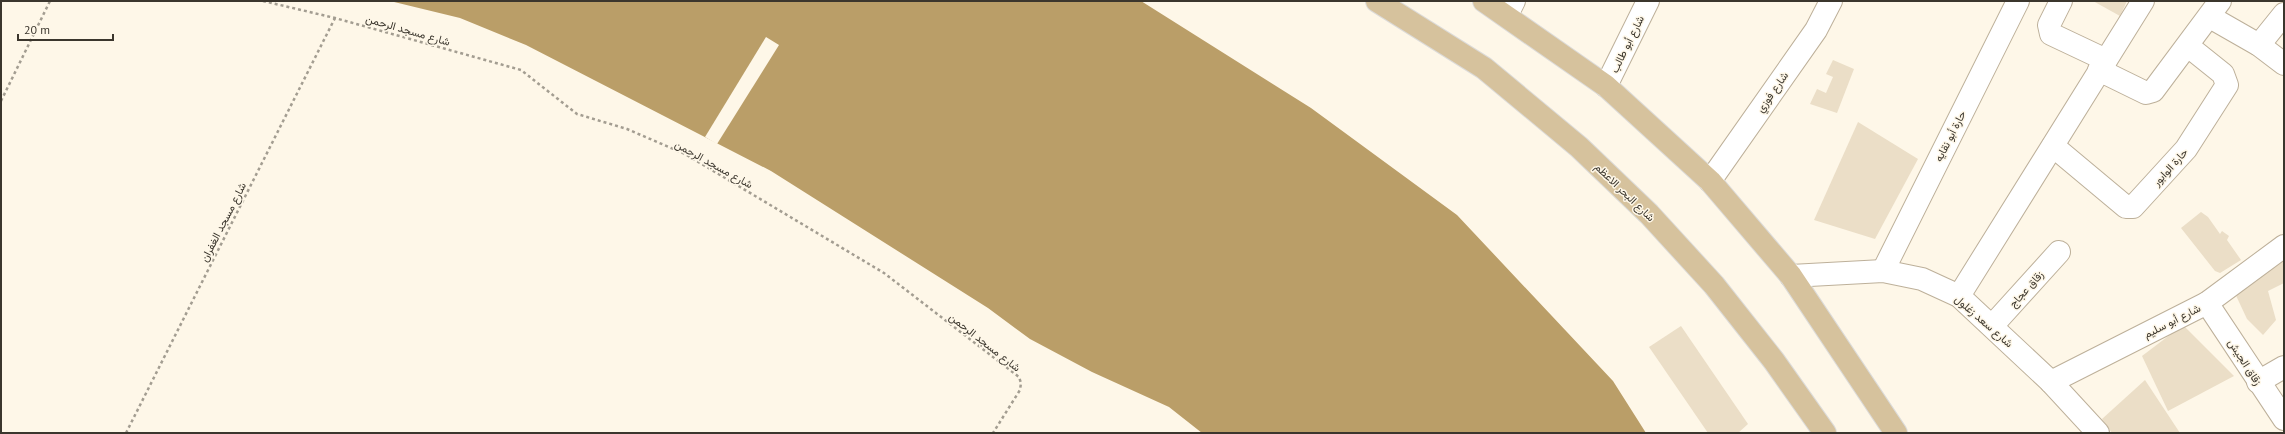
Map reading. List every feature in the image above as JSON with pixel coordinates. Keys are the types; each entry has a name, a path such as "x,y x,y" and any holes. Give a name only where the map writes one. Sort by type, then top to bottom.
{"main road":[{"name":"شارع البحر الاعظم","path":"1377,1 1484,68 1579,147 1649,214 1723,297 1774,361 1825,433"},
{"path":"1484,1 1511,8 1606,86 1710,181 1791,276 1896,433"}],"street":[{"name":"شارع أبو طالب","path":"1606,86 1648,1"},
{"name":"شارع فوزي","path":"1710,181 1816,30 1831,1"},
{"name":"حارة أبو نقايه","path":"1882,272 2018,1"},
{"path":"2061,1 2049,25 2051,34 2146,93 2153,92 2215,9 2284,64"},
{"path":"1959,296 2143,1"},
{"path":"2260,45 2284,14"},
{"name":"حارة الوابور","path":"2053,146 2126,207 2133,207 2186,149 2227,85 2223,74 2188,46"},
{"name":"شارع أبو سليم","path":"2050,382 2207,303 2284,246"},
{"name":"زقاق عجاج","path":"1992,326 2059,252"},
{"name":"شارع سعد زغلول","path":"1791,276 1882,272 1922,279 1959,296 2050,382 2098,433"},
{"name":"زقاق الجيش","path":"2207,303 2284,419"},
{"path":"2258,382 2284,367"}],"path":[{"path":"1,102 50,1"},
{"name":"شارع مسجد الرحمن","path":"263,1 335,18 521,70 577,114 627,129 685,154 884,273 1019,377 1021,383 1020,390 993,433"},
{"name":"شارع مسجد الغفران","path":"126,433 335,18"}],"shaded area":[{"path":"390,1 1141,1 1311,108 1457,215 1613,381 1646,433 1202,433 1169,407 1092,372 1030,339 988,308 771,171 526,45 460,18"}],"pier":[{"path":"766,37 779,45 717,144 705,137"}],"building":[{"path":"2093,1 2127,1 2120,16"},
{"path":"1833,60 1854,69 1837,113 1810,104 1817,89 1826,93 1833,77 1826,74"},
{"path":"1858,122 1918,159 1875,239 1814,220"},
{"path":"2201,212 2208,217 2220,234 2222,231 2229,236 2227,240 2241,260 2220,273 2215,271 2181,228"},
{"path":"2284,250 2284,283 2268,291 2276,320 2263,335 2247,319 2232,287"},
{"path":"2183,325 2234,376 2168,411 2142,356"},
{"path":"1681,326 1748,424 1738,433 1708,433 1649,347"},
{"path":"2145,380 2180,433 2112,433 2102,419"}]}
